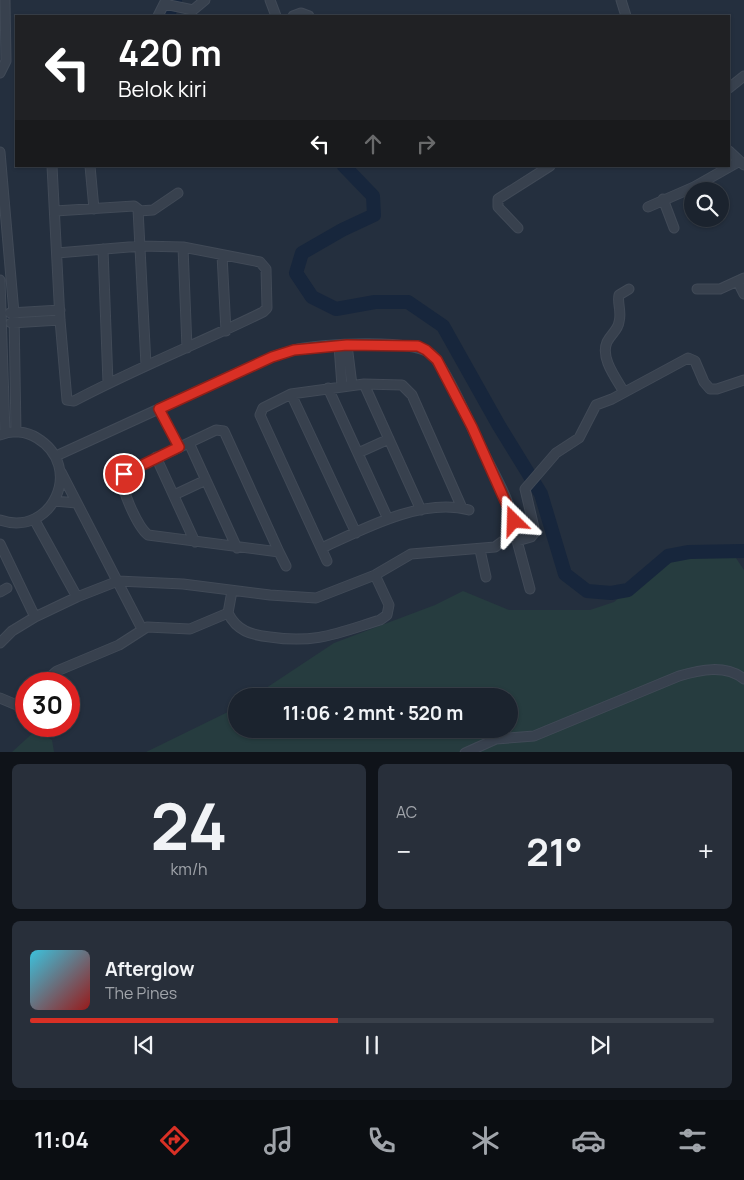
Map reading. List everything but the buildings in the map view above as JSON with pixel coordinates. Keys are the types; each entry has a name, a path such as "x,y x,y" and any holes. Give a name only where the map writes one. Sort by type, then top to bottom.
{"street":[{"path":"0,72 6,61 5,0"},
{"path":"159,15 167,3 190,9 197,8 205,0"},
{"path":"270,0 276,15"},
{"path":"621,0 626,15"},
{"path":"730,87 744,76"},
{"path":"0,152 15,323 16,432"},
{"path":"648,207 694,187 741,163 730,152"},
{"path":"52,167 66,399 74,401 146,365 226,331 263,312 268,305 266,269 263,264 183,247 141,246 58,253"},
{"path":"90,167 94,209"},
{"path":"518,228 498,208 498,200 548,167"},
{"path":"139,211 153,210 178,193"},
{"path":"663,199 674,228"},
{"path":"55,211 134,206 139,211 146,365"},
{"path":"183,247 187,348"},
{"path":"103,249 108,383"},
{"path":"222,255 226,331"},
{"path":"0,280 2,434 16,432 32,435 46,443 56,456 61,472 142,629"},
{"path":"697,289 720,288 741,280 744,294"},
{"path":"624,392 608,363 605,350 608,341 619,324 621,310 619,295 629,289"},
{"path":"1,319 14,313 60,310"},
{"path":"1,319 15,323 60,320"},
{"path":"56,456 284,353 305,348 343,345 409,345 426,350 432,354 472,427 511,512 530,589"},
{"path":"343,345 347,386"},
{"path":"517,541 531,537 535,532 525,489 556,453 579,438 596,405 688,358 695,361 704,382 710,389 717,389 744,380"},
{"path":"322,548 388,519 421,510 466,509 407,388 395,383 328,388 291,394 263,408 260,415 327,561"},
{"path":"364,384 421,510"},
{"path":"328,388 388,519"},
{"path":"291,394 356,533"},
{"path":"159,409 179,447"},
{"path":"279,552 154,537 141,528 122,485 122,478 127,471 156,457 216,430 224,431 286,566"},
{"path":"358,453 388,439"},
{"path":"189,443 237,548"},
{"path":"156,457 195,542"},
{"path":"0,520 18,523 34,518 44,512 54,501 60,484 61,472"},
{"path":"174,495 206,480"},
{"path":"54,501 77,503"},
{"path":"34,518 77,597"},
{"path":"0,644 12,631 35,618 77,597 118,581 183,584 232,591 316,598 374,575 411,554 480,550 501,543 514,528"},
{"path":"0,544 35,618"},
{"path":"480,550 486,577"},
{"path":"232,591 228,613 239,627 253,635 291,640 314,639 380,620 387,615 389,605 374,575"},
{"path":"56,672 119,645 142,629 150,626 190,630 228,613"},
{"path":"466,752 496,739 534,736 695,671 721,670 744,679"},
{"path":"0,698 15,704"}],"green space":[{"path":"689,552 732,552 744,570 744,752 146,752 228,712 228,738 518,738 518,688 266,688 334,643 435,605 463,591 509,610 590,610 614,602 668,556"},
{"path":"28,737 47,737 52,740 54,752 12,752"}],"waterway":[{"path":"168,15 175,0"},
{"path":"345,167 373,196 374,215 342,230 302,253 296,273 312,297 336,309 375,302 408,302 443,326 498,424 541,494 565,574 587,591 611,593 628,590 668,556 689,552 744,551"}],"route":[{"path":"124,474 179,447 159,409 272,357 305,348 347,345 418,346 432,354 437,360 472,427 514,521"}]}
